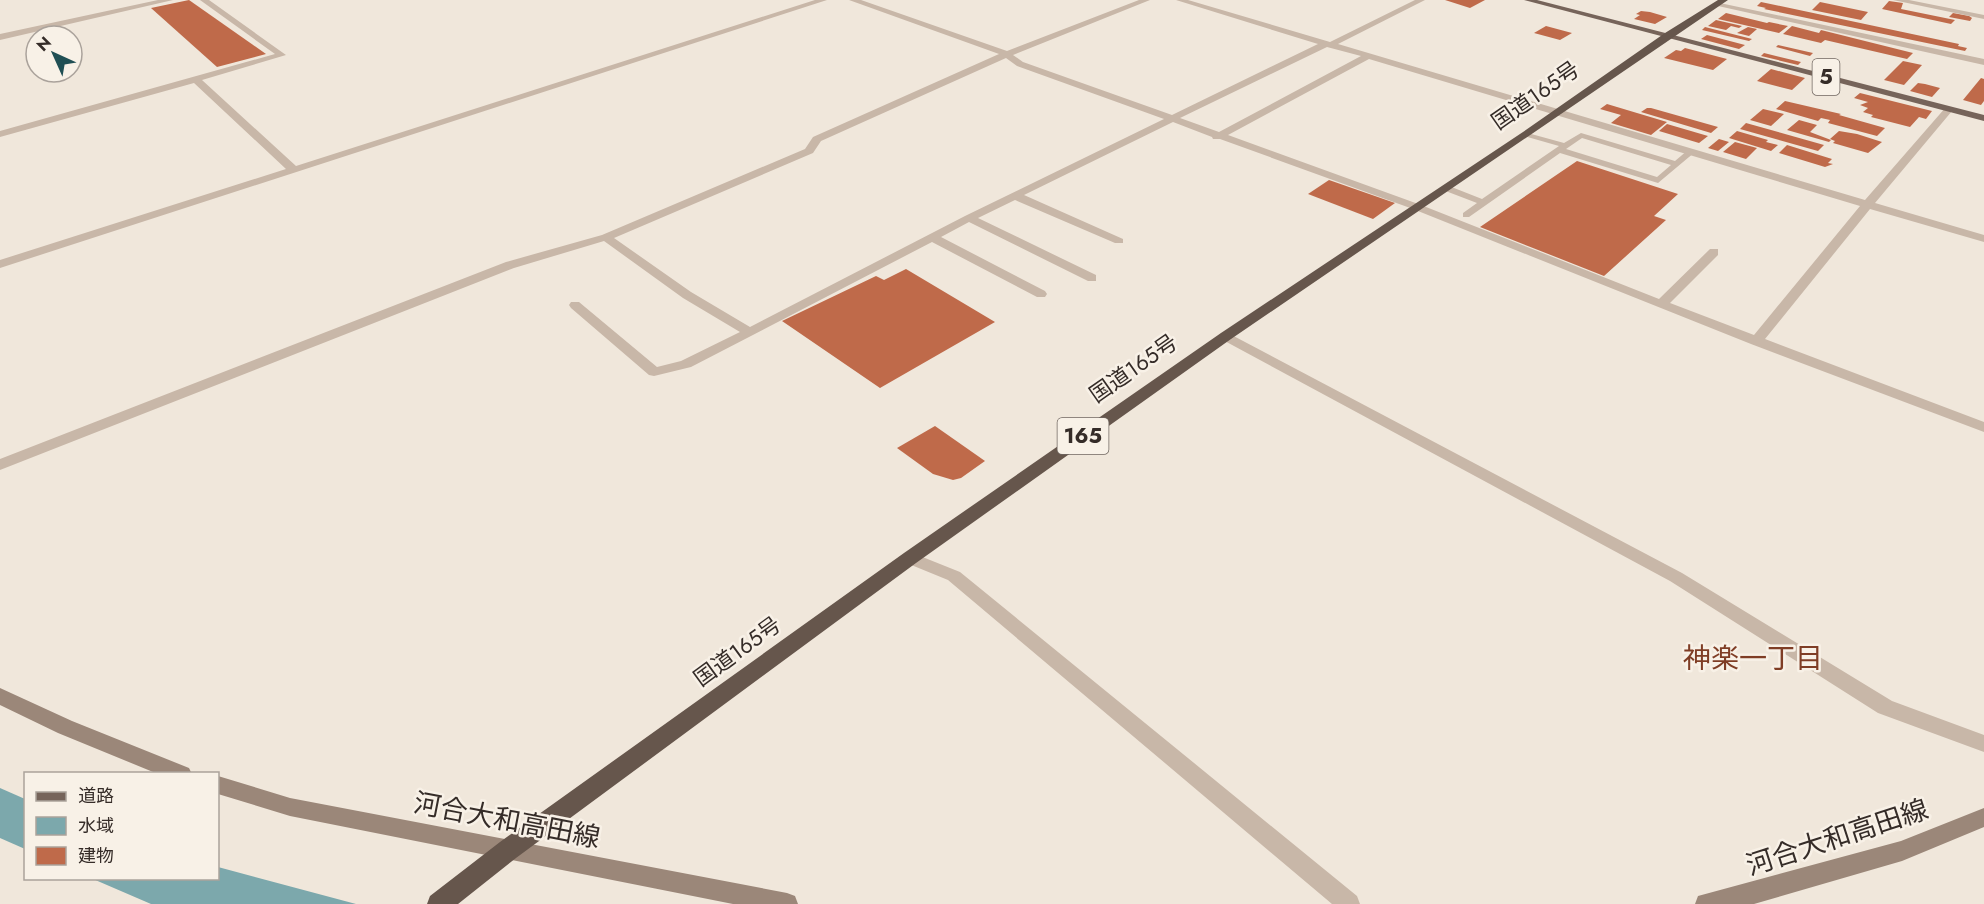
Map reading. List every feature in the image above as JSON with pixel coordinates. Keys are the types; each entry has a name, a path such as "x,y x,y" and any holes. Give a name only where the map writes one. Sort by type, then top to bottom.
{"highway":[{"name":"国道165号","path":"439,904 508,850 910,558 1226,336 1527,134 1668,35 1721,2"}],"main road":[{"name":"5","path":"1528,0 1984,118"},
{"path":"0,696 65,727 177,772"},
{"name":"河合大和高田線","path":"219,785 290,807 787,904"},
{"name":"河合大和高田線","path":"1706,904 1745,896 1902,851 1984,817"}],"street":[{"path":"0,37 169,0"},
{"path":"0,134 282,55 204,0"},
{"path":"0,264 823,0"},
{"path":"853,0 1007,54 1020,64 1217,137 1417,207 1756,341 1984,427"},
{"path":"0,465 510,265 606,237 808,151 818,139 1007,54 1146,0"},
{"path":"1180,0 1984,239"},
{"path":"575,305 654,372 686,364 969,219 1421,0"},
{"path":"1897,0 1984,17"},
{"path":"1721,2 1984,62"},
{"path":"1217,137 1368,56"},
{"path":"196,80 293,169"},
{"path":"1756,341 1868,203 1949,109"},
{"path":"1016,196 1119,242"},
{"path":"969,219 1092,278"},
{"path":"606,237 687,295 750,332"},
{"path":"932,238 963,250 977,261 1041,294"},
{"path":"1662,303 1714,252"},
{"path":"1226,336 1676,577 1885,707 1984,744"},
{"path":"910,558 954,576 1349,904"}],"lane":[{"path":"1527,134 1658,180 1691,152"},
{"path":"1466,215 1581,135 1676,164"},
{"path":"1446,188 1483,202"}],"water":[{"path":"0,788 24,799 24,849 0,838"},
{"path":"219,867 356,904 151,904 95,880 219,880"}],"building":[{"path":"189,0 266,54 217,67 151,8"},
{"path":"1445,0 1485,0 1470,8"},
{"path":"1889,1 1903,3 1901,9 1955,20 1951,24 1882,9"},
{"path":"1761,2 1959,44 1958,46 1967,48 1965,51 1764,9 1766,8 1757,6"},
{"path":"1820,2 1868,12 1861,20 1812,10"},
{"path":"1641,11 1667,17 1655,24 1634,19 1640,15 1636,14"},
{"path":"1726,13 1788,26 1779,33 1718,19"},
{"path":"1953,13 1972,18 1970,21 1949,17"},
{"path":"1716,20 1742,26 1739,28 1731,26 1726,30 1708,26"},
{"path":"1546,26 1572,33 1560,40 1534,33"},
{"path":"1792,26 1819,33 1821,30 1913,53 1907,59 1825,40 1821,43 1783,34"},
{"path":"1705,27 1752,39 1749,41 1702,30"},
{"path":"1748,27 1757,29 1749,36 1737,33"},
{"path":"1707,35 1745,45 1739,49 1701,39"},
{"path":"1778,45 1813,53 1810,56 1776,47"},
{"path":"1685,48 1727,59 1713,70 1664,58 1676,50 1681,51"},
{"path":"1764,53 1801,62 1798,65 1761,56"},
{"path":"1903,61 1922,65 1904,85 1884,80"},
{"path":"1771,69 1805,78 1792,90 1757,81"},
{"path":"1981,78 1984,79 1984,101 1981,105 1963,100"},
{"path":"1918,83 1940,88 1932,97 1910,91"},
{"path":"1860,93 1932,111 1926,119 1919,117 1910,127 1871,117 1873,115 1863,112 1868,108 1860,105 1868,102 1854,98"},
{"path":"1785,101 1841,114 1839,115 1885,128 1877,136 1828,123 1830,120 1821,118 1818,121 1776,109"},
{"path":"1607,104 1667,122 1651,135 1611,123 1621,115 1600,109"},
{"path":"1647,108 1718,127 1711,133 1641,112"},
{"path":"1763,109 1784,114 1771,126 1750,120"},
{"path":"1799,120 1817,125 1810,132 1831,140 1829,142 1787,130"},
{"path":"1746,123 1824,145 1818,151 1740,129"},
{"path":"1667,124 1708,136 1699,143 1659,131"},
{"path":"1737,131 1778,145 1771,151 1729,138"},
{"path":"1839,131 1882,142 1868,153 1833,143 1835,141 1830,139"},
{"path":"1719,139 1729,142 1718,151 1708,148"},
{"path":"1735,142 1757,148 1746,159 1723,152"},
{"path":"1787,145 1832,159 1828,163 1833,164 1825,167 1779,153"},
{"path":"1577,161 1678,194 1654,216 1666,220 1604,276 1480,227"},
{"path":"1329,180 1395,203 1373,219 1308,194"},
{"path":"906,269 995,322 880,388 782,321 876,276 884,280"},
{"path":"935,426 985,461 961,478 953,480 933,474 897,448"}],"district":[{"name":"神楽一丁目","path":"1753,658"}]}
